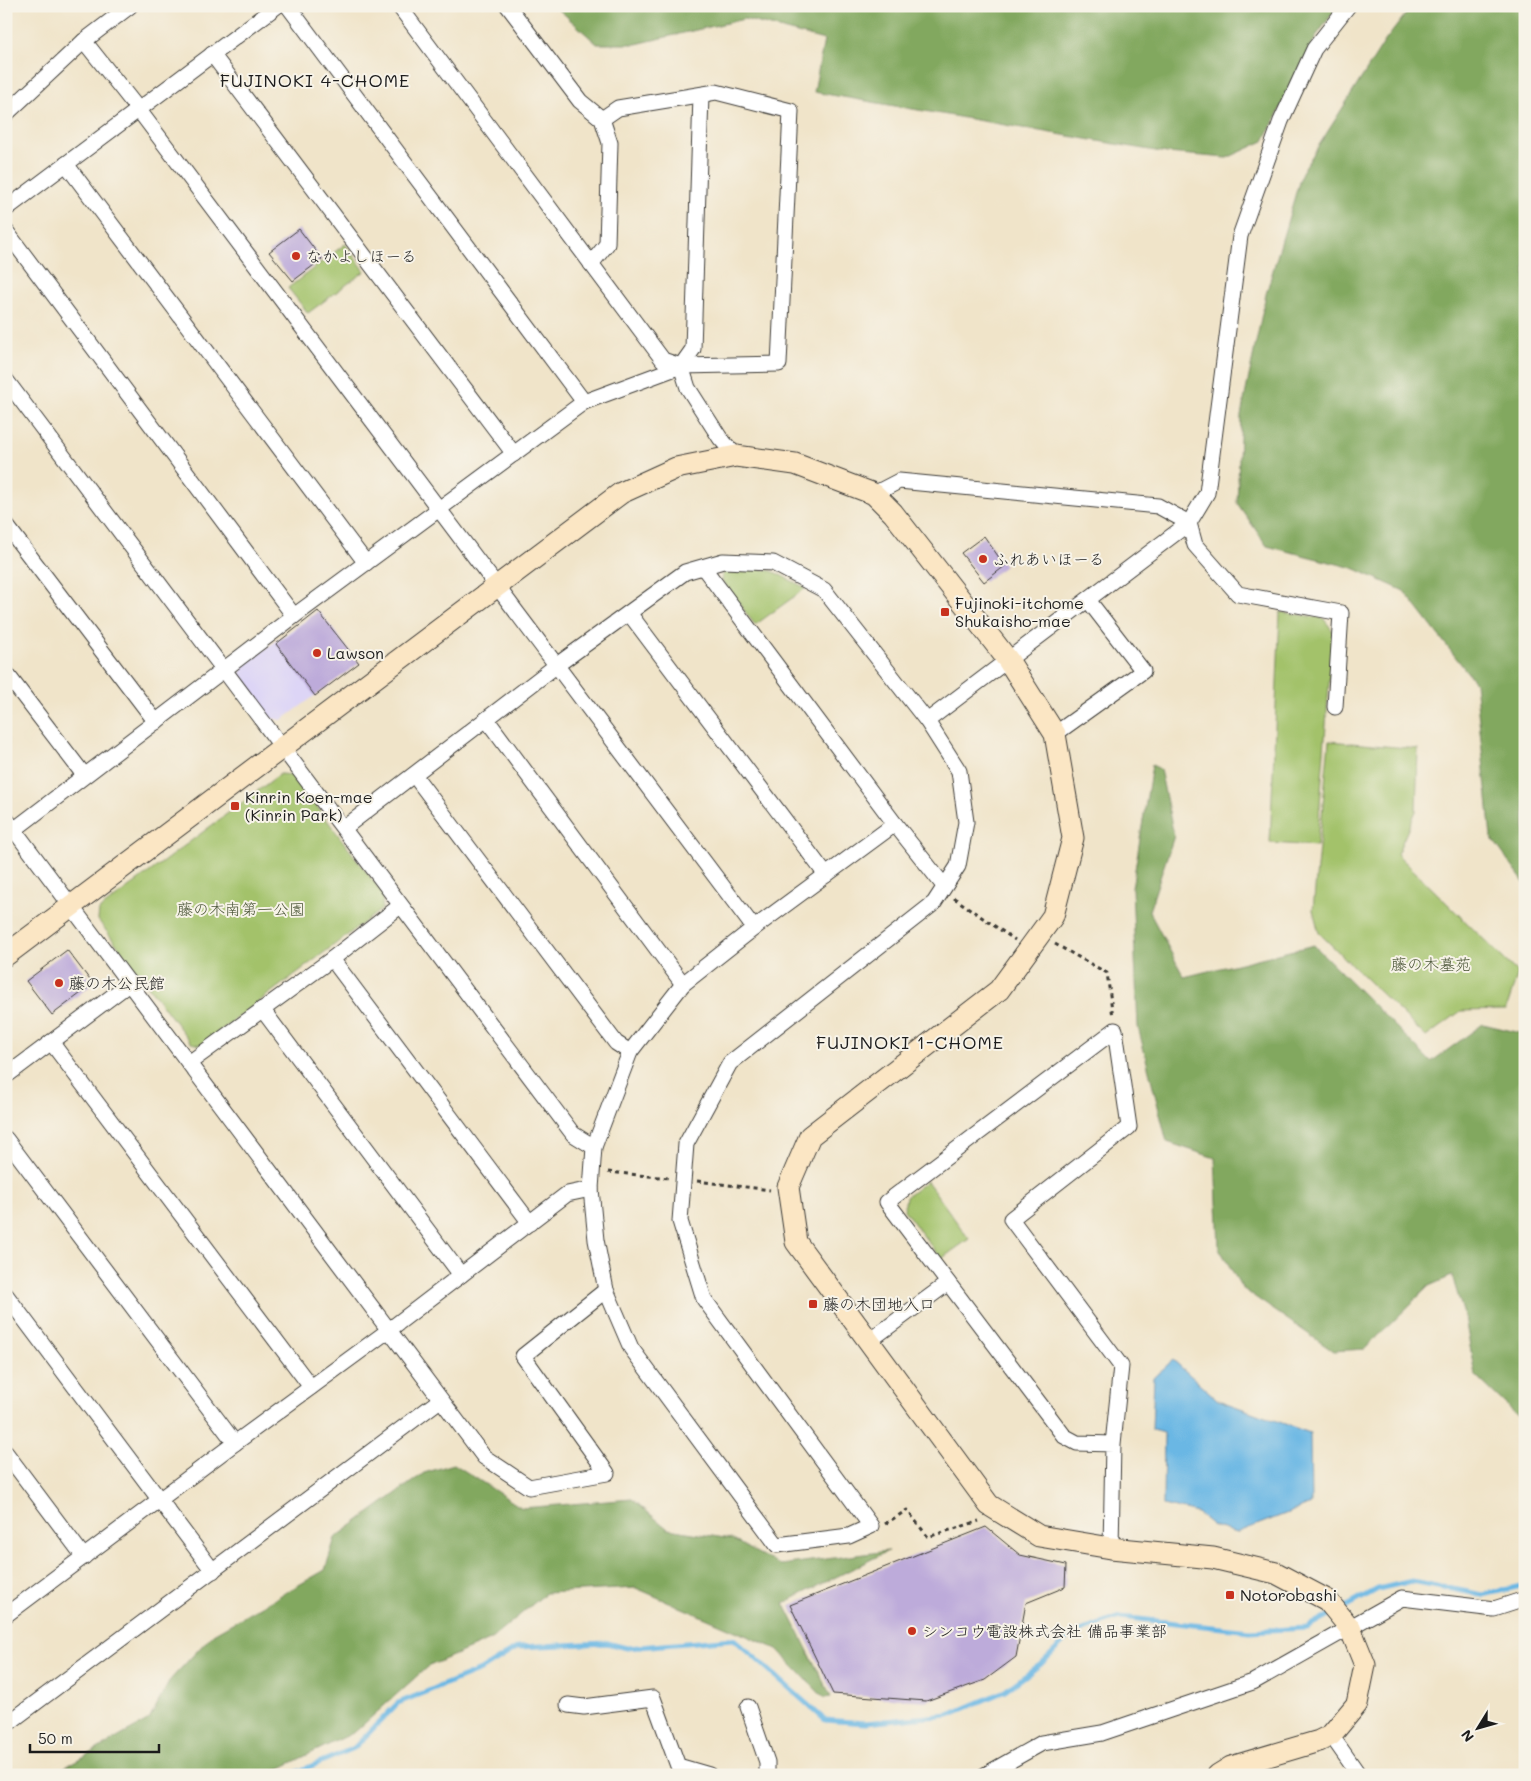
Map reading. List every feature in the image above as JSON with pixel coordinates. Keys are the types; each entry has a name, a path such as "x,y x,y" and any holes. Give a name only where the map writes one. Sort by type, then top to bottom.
{"street":[{"path":"6,114 84,41 130,6"},
{"path":"6,209 277,6"},
{"path":"288,6 584,402"},
{"path":"508,6 580,101 602,119 610,143 607,244 591,264"},
{"path":"927,721 1189,523 1207,494 1240,236 1281,121 1314,48 1348,6"},
{"path":"401,7 663,360 681,366"},
{"path":"84,41 138,109 754,928"},
{"path":"212,54 514,454"},
{"path":"602,119 618,108 716,92 791,111 779,364 681,366 584,402 294,616 156,722 9,828 130,983 484,1457 530,1487 607,1473 523,1356 606,1290"},
{"path":"681,366 693,349 701,95"},
{"path":"66,164 366,563"},
{"path":"6,231 294,616"},
{"path":"681,366 688,388 720,438 736,456"},
{"path":"6,380 573,1134 594,1147"},
{"path":"6,955 621,493 676,468 736,456 795,464 874,494 893,513 1008,660 1055,734 1072,838 1053,916 1000,990 810,1136 788,1187 796,1242 990,1505 1039,1536 1111,1548 1222,1560 1276,1573 1327,1600 1346,1624 1365,1665 1357,1704 1331,1735 1319,1742 1231,1767 1218,1775"},
{"path":"874,494 899,481 1158,506 1189,523 1195,545 1238,594 1341,613 1336,707"},
{"path":"6,525 156,722"},
{"path":"344,828 557,665 685,572 723,561 773,563 824,590 927,721 959,771 966,822 958,866 934,903 730,1063 686,1144 680,1221 704,1299 871,1526 849,1536 777,1545 631,1348 606,1290 596,1240 591,1189 594,1147 630,1052 684,984 754,928 895,824"},
{"path":"703,567 943,888"},
{"path":"1055,734 1143,671 1088,600"},
{"path":"629,613 826,874"},
{"path":"6,673 84,775"},
{"path":"487,720 684,984"},
{"path":"414,774 616,1043 630,1052"},
{"path":"188,1063 332,959 400,906"},
{"path":"332,959 530,1223"},
{"path":"6,1076 130,983"},
{"path":"262,1009 461,1275"},
{"path":"1111,1548 1113,1444 1121,1366 1011,1219 1129,1127 1115,1030 887,1202 1064,1436 1077,1443 1113,1444"},
{"path":"51,1042 311,1387"},
{"path":"6,1139 235,1443"},
{"path":"7,1613 389,1330 567,1194 591,1189"},
{"path":"868,1341 948,1283"},
{"path":"6,1295 213,1571"},
{"path":"6,1725 440,1400"},
{"path":"6,1453 84,1557"},
{"path":"985,1775 1042,1743 1102,1733 1253,1682 1346,1624 1402,1598 1494,1609 1525,1599"},
{"path":"568,1704 584,1708 653,1698 678,1766 710,1775"},
{"path":"748,1707 767,1762 767,1775"},
{"path":"1331,1735 1359,1775"}],"path":[{"path":"943,888 1018,942"},
{"path":"1054,943 1107,973 1115,1030"},
{"path":"871,1526 880,1528 907,1510 928,1537 982,1520"}],"shaded area":[{"path":"319,611 359,663 282,720 269,718 240,680 242,665"}],"green space":[{"path":"555,6 1338,6 1317,35 1264,141 1227,158 1167,153 814,92 824,40 744,19 636,44 597,44"},
{"path":"1412,6 1525,6 1525,884 1491,837 1475,682 1404,591 1353,568 1267,546 1237,503 1241,415 1266,294 1302,172 1385,41"},
{"path":"345,244 365,271 308,313 288,288"},
{"path":"748,567 772,571 806,588 755,625 721,579 726,568"},
{"path":"1280,612 1323,618 1333,631 1317,846 1270,843"},
{"name":"藤の木墓苑","path":"1329,741 1418,749 1416,811 1397,854 1518,973 1506,1010 1461,1011 1426,1037 1319,933 1313,910"},
{"path":"1152,765 1160,769 1174,836 1149,911 1184,977 1314,945 1431,1062 1483,1024 1525,1034 1525,1423 1475,1375 1465,1318 1452,1276 1429,1286 1365,1349 1333,1351 1242,1288 1219,1248 1215,1158 1167,1142 1138,1027 1132,888"},
{"name":"藤の木南第一公園","path":"280,774 293,775 383,894 382,909 201,1045 191,1043 98,920 99,910"},
{"path":"927,1181 969,1239 941,1259 904,1210 906,1197"},
{"path":"454,1464 522,1508 632,1499 668,1529 731,1539 780,1565 888,1551 784,1603 831,1697 824,1698 777,1649 636,1588 546,1593 490,1640 427,1667 355,1732 266,1775 51,1775 149,1720 170,1680 213,1634 325,1570 335,1538 424,1473"}],"water":[{"path":"1173,1360 1218,1400 1310,1433 1311,1504 1236,1533 1213,1526 1197,1513 1163,1505 1164,1433 1152,1430 1154,1377"}],"building":[{"name":"なかよしほーる","path":"299,229 322,259 293,281 269,252"},
{"name":"ふれあいほーる","path":"984,536 1005,566 984,582 961,553"},
{"name":"Lawson","path":"318,611 359,663 315,696 276,644"},
{"name":"藤の木公民館","path":"67,950 93,984 52,1015 26,981"},
{"name":"シンコウ電設株式会社 備品事業部","path":"986,1527 1020,1555 1066,1565 1065,1587 1026,1603 1016,1657 985,1680 926,1701 833,1694 790,1605"}],"waterway":[{"path":"1342,1609 1378,1589 1412,1581 1483,1595 1525,1585"},
{"path":"290,1775 354,1748 398,1703 483,1669 518,1647 607,1643 627,1648 734,1639 825,1720 865,1723 949,1715 1005,1691 1041,1664 1072,1634 1120,1617 1250,1631 1307,1628 1332,1614"}],"place":[{"name":"なかよしほーる","path":"296,256"},
{"name":"ふれあいほーる","path":"983,559"},
{"name":"Fujinoki-itchome Shukaisho-mae","path":"945,612"},
{"name":"Lawson","path":"317,653"},
{"name":"Kinrin Koen-mae (Kinrin Park)","path":"235,806"},
{"name":"藤の木公民館","path":"59,983"},
{"name":"藤の木団地入口","path":"813,1304"},
{"name":"Notorobashi","path":"1230,1595"},
{"name":"シンコウ電設株式会社 備品事業部","path":"912,1631"}],"district":[{"name":"FUJINOKI 4-CHOME","path":"315,81"},
{"name":"FUJINOKI 1-CHOME","path":"910,1043"}]}
